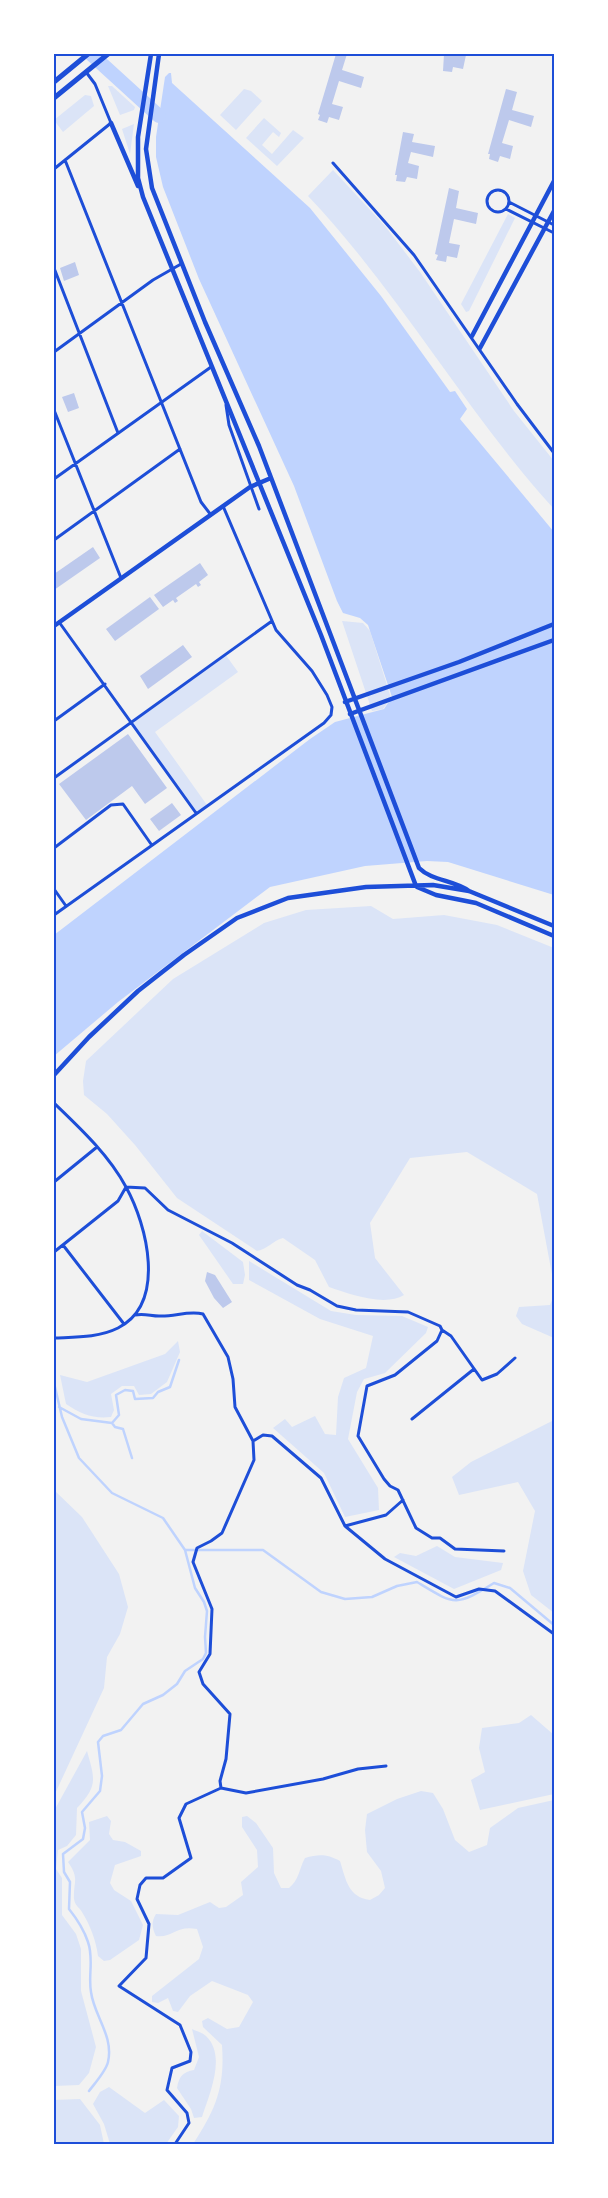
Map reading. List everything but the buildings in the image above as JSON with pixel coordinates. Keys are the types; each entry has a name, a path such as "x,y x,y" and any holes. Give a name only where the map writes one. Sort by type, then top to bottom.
{"main road":[{"path":"54,82 88,54"},
{"path":"54,98 108,54"}],"street":[{"path":"142,192 137,158 141,110 150,56"},
{"path":"158,56 146,149 148,175 181,264 272,478 420,870 435,877 452,881 469,891 554,926"},
{"path":"86,72 95,84 142,192 171,269 260,482 416,886 436,894 476,903 554,936"},
{"path":"54,169 111,123"},
{"path":"65,160 201,502 211,515"},
{"path":"333,163 394,230 436,284 517,404 554,453"},
{"path":"472,336 554,181"},
{"path":"498,190 506,193 509,202 506,209 499,213 492,211 487,205 487,198 491,192 498,190"},
{"path":"509,202 554,225"},
{"path":"506,209 554,233"},
{"path":"480,348 554,211"},
{"path":"54,352 123,302 181,264"},
{"path":"54,268 118,433"},
{"path":"54,480 211,367"},
{"path":"225,399 229,426 250,487 260,509"},
{"path":"54,410 93,512 122,579"},
{"path":"54,540 180,449"},
{"path":"54,626 250,487 272,478"},
{"path":"54,915 151,844 324,723 331,715 332,707 322,686 276,630 223,506"},
{"path":"54,778 272,621"},
{"path":"60,622 196,813"},
{"path":"345,702 459,662 554,624"},
{"path":"350,714 554,640"},
{"path":"54,721 105,684"},
{"path":"54,848 111,805 122,804 151,844"},
{"path":"54,1075 89,1037 138,991 184,955 237,918 288,898 366,888 433,884 469,891"},
{"path":"54,888 66,906"},
{"path":"54,1103 97,1147 126,1187 145,1235 148,1265 146,1291 142,1305 136,1314 124,1324 99,1334 54,1338"},
{"path":"54,1182 97,1147"},
{"path":"54,1252 118,1201 126,1187"},
{"path":"126,1187 145,1188 168,1210 232,1243 297,1284 337,1306 356,1310 408,1312 440,1326 442,1330 451,1336 482,1380 497,1374 515,1358"},
{"path":"63,1245 124,1324"},
{"path":"136,1314 146,1313 157,1316 195,1312 203,1314 228,1357 233,1379 235,1407 253,1441 254,1460 222,1533 197,1548 193,1562 212,1609 210,1654 199,1672 202,1684 230,1714 226,1759 220,1781 222,1788"},
{"path":"442,1330 438,1341 394,1376 371,1384 366,1391 358,1436 384,1479 390,1486 398,1490 416,1528 432,1538 440,1538 454,1549 504,1551"},
{"path":"412,1418 474,1369"},
{"path":"253,1441 262,1435 272,1436 321,1478 345,1526 385,1559 456,1597 479,1589 495,1591 554,1634"},
{"path":"345,1526 386,1515 402,1500"},
{"path":"175,2144 189,2123 187,2113 167,2090 172,2068 190,2061 191,2052 180,2025 119,1986 146,1958 148,1924 137,1900 140,1885 146,1878 163,1878 191,1858 179,1818 186,1804 222,1788 246,1793 323,1779 358,1769 386,1766"}],"shaded area":[{"path":"108,86 112,86 135,107 134,110 120,115"},
{"path":"244,89 251,91 262,101 236,130 220,115"},
{"path":"85,95 91,96 94,106 63,132 54,120"},
{"path":"264,118 281,133 279,137 273,132 262,145 272,154 293,130 304,138 277,166 246,138"},
{"path":"134,124 130,154 122,129"},
{"path":"333,170 385,226 420,272 514,411 554,461 554,509 491,432 373,272 308,196"},
{"path":"508,214 515,218 469,311 466,312 461,304"},
{"path":"342,621 363,623 370,631 391,698 383,709 372,711"},
{"path":"225,654 238,672 155,732 207,805 196,813 132,721"},
{"path":"371,906 393,919 444,915 497,925 554,948 554,1285 537,1194 467,1152 410,1158 370,1223 375,1258 404,1295 387,1300 377,1300 329,1287 315,1260 283,1238 257,1251 177,1198 135,1145 107,1114 84,1095 83,1081 86,1061 173,979 264,923 306,910"},
{"path":"202,1231 243,1262 245,1275 243,1284 233,1284 199,1235"},
{"path":"249,1261 331,1311 356,1315 402,1316 428,1327 426,1333 385,1373 364,1379 357,1392 348,1439 378,1488 379,1510 345,1517 324,1473 273,1428 285,1419 292,1427 315,1416 325,1434 336,1435 338,1397 344,1378 366,1368 373,1336 320,1319 249,1280"},
{"path":"554,1295 554,1338 522,1324 516,1316 519,1307 550,1305"},
{"path":"178,1341 180,1352 167,1382 151,1394 139,1395 134,1386 122,1386 111,1394 114,1410 111,1417 87,1415 66,1404 60,1375 87,1382 165,1354"},
{"path":"554,1420 554,1613 531,1595 523,1571 535,1511 518,1482 459,1495 452,1477 471,1462"},
{"path":"54,1490 82,1517 119,1574 128,1607 120,1634 107,1657 104,1688 54,1796"},
{"path":"437,1546 455,1557 503,1563 501,1570 454,1589 394,1557 400,1553 416,1556"},
{"path":"531,1715 554,1735 554,1794 480,1810 471,1780 485,1772 479,1748 482,1728 519,1723"},
{"path":"87,1751 93,1776 92,1788 77,1808 76,1835 67,1846 58,1850 56,1869 62,1878 62,1915 76,1934 81,1949 81,1991 96,2047 89,2073 79,2085 54,2086 54,1811"},
{"path":"421,1791 433,1793 443,1809 455,1840 469,1852 487,1845 490,1828 518,1808 554,1800 554,2144 193,2144 208,2120 217,2097 223,2060 222,2045 203,2027 202,2021 208,2018 227,2029 239,2027 253,2002 248,1995 212,1981 190,1996 178,2012 173,2011 168,1998 158,2003 152,2002 152,1996 199,1959 203,1947 197,1929 184,1929 167,1935 156,1936 153,1920 156,1914 178,1915 210,1902 219,1908 226,1907 243,1895 241,1882 258,1867 257,1850 242,1827 242,1817 247,1816 256,1823 273,1848 274,1873 281,1888 289,1888 292,1885 305,1858 323,1855 340,1861 346,1881 352,1891 370,1900 379,1895 385,1888 381,1871 367,1852 365,1830 367,1814 397,1799"},
{"path":"107,1816 111,1821 109,1834 113,1840 125,1842 141,1851 141,1856 115,1865 110,1883 114,1890 131,1901 143,1925 139,1940 110,1960 104,1961 98,1956 90,1927 76,1905 74,1893 75,1877 68,1862 90,1840 89,1822"},
{"path":"192,2029 205,2035 212,2044 216,2065 212,2087 202,2117 194,2118 191,2109 177,2088 182,2075 194,2070 199,2057"},
{"path":"109,2087 145,2113 164,2100 179,2116 178,2127 166,2144 110,2144 104,2124 93,2104 100,2092"},
{"path":"80,2099 100,2125 104,2144 54,2144 54,2100"}],"water":[{"path":"171,73 172,83 310,208 381,296 450,392 455,391 467,409 460,419 554,532 554,895 448,862 427,861 365,866 270,887 118,1002 54,1056 54,935 310,739 335,722 384,709 392,697 368,625 360,618 343,613 337,601 294,486 199,279 163,187 156,157 156,137 165,77"}],"waterway":[{"path":"91,54 159,116"},
{"path":"59,1407 81,1419 112,1423 119,1415 116,1395 125,1390 133,1391 135,1399 153,1398 158,1392 170,1387 179,1360"},
{"path":"54,1383 62,1417 79,1458 112,1493 163,1518 185,1550 195,1588 204,1602 207,1611 206,1653 203,1659 185,1671 177,1684 163,1695 143,1704 121,1730 103,1736 98,1742 102,1776 100,1791 82,1812 85,1828 83,1839 63,1854 64,1872 70,1882 69,1909 80,1925 90,1948 91,1992 108,2043 107,2066 89,2091"},
{"path":"112,1423 115,1427 123,1429 132,1458"},
{"path":"185,1550 263,1550 321,1592 345,1599 372,1597 397,1586 417,1582 448,1599 455,1600 471,1596 494,1583 510,1588 554,1625"}]}
